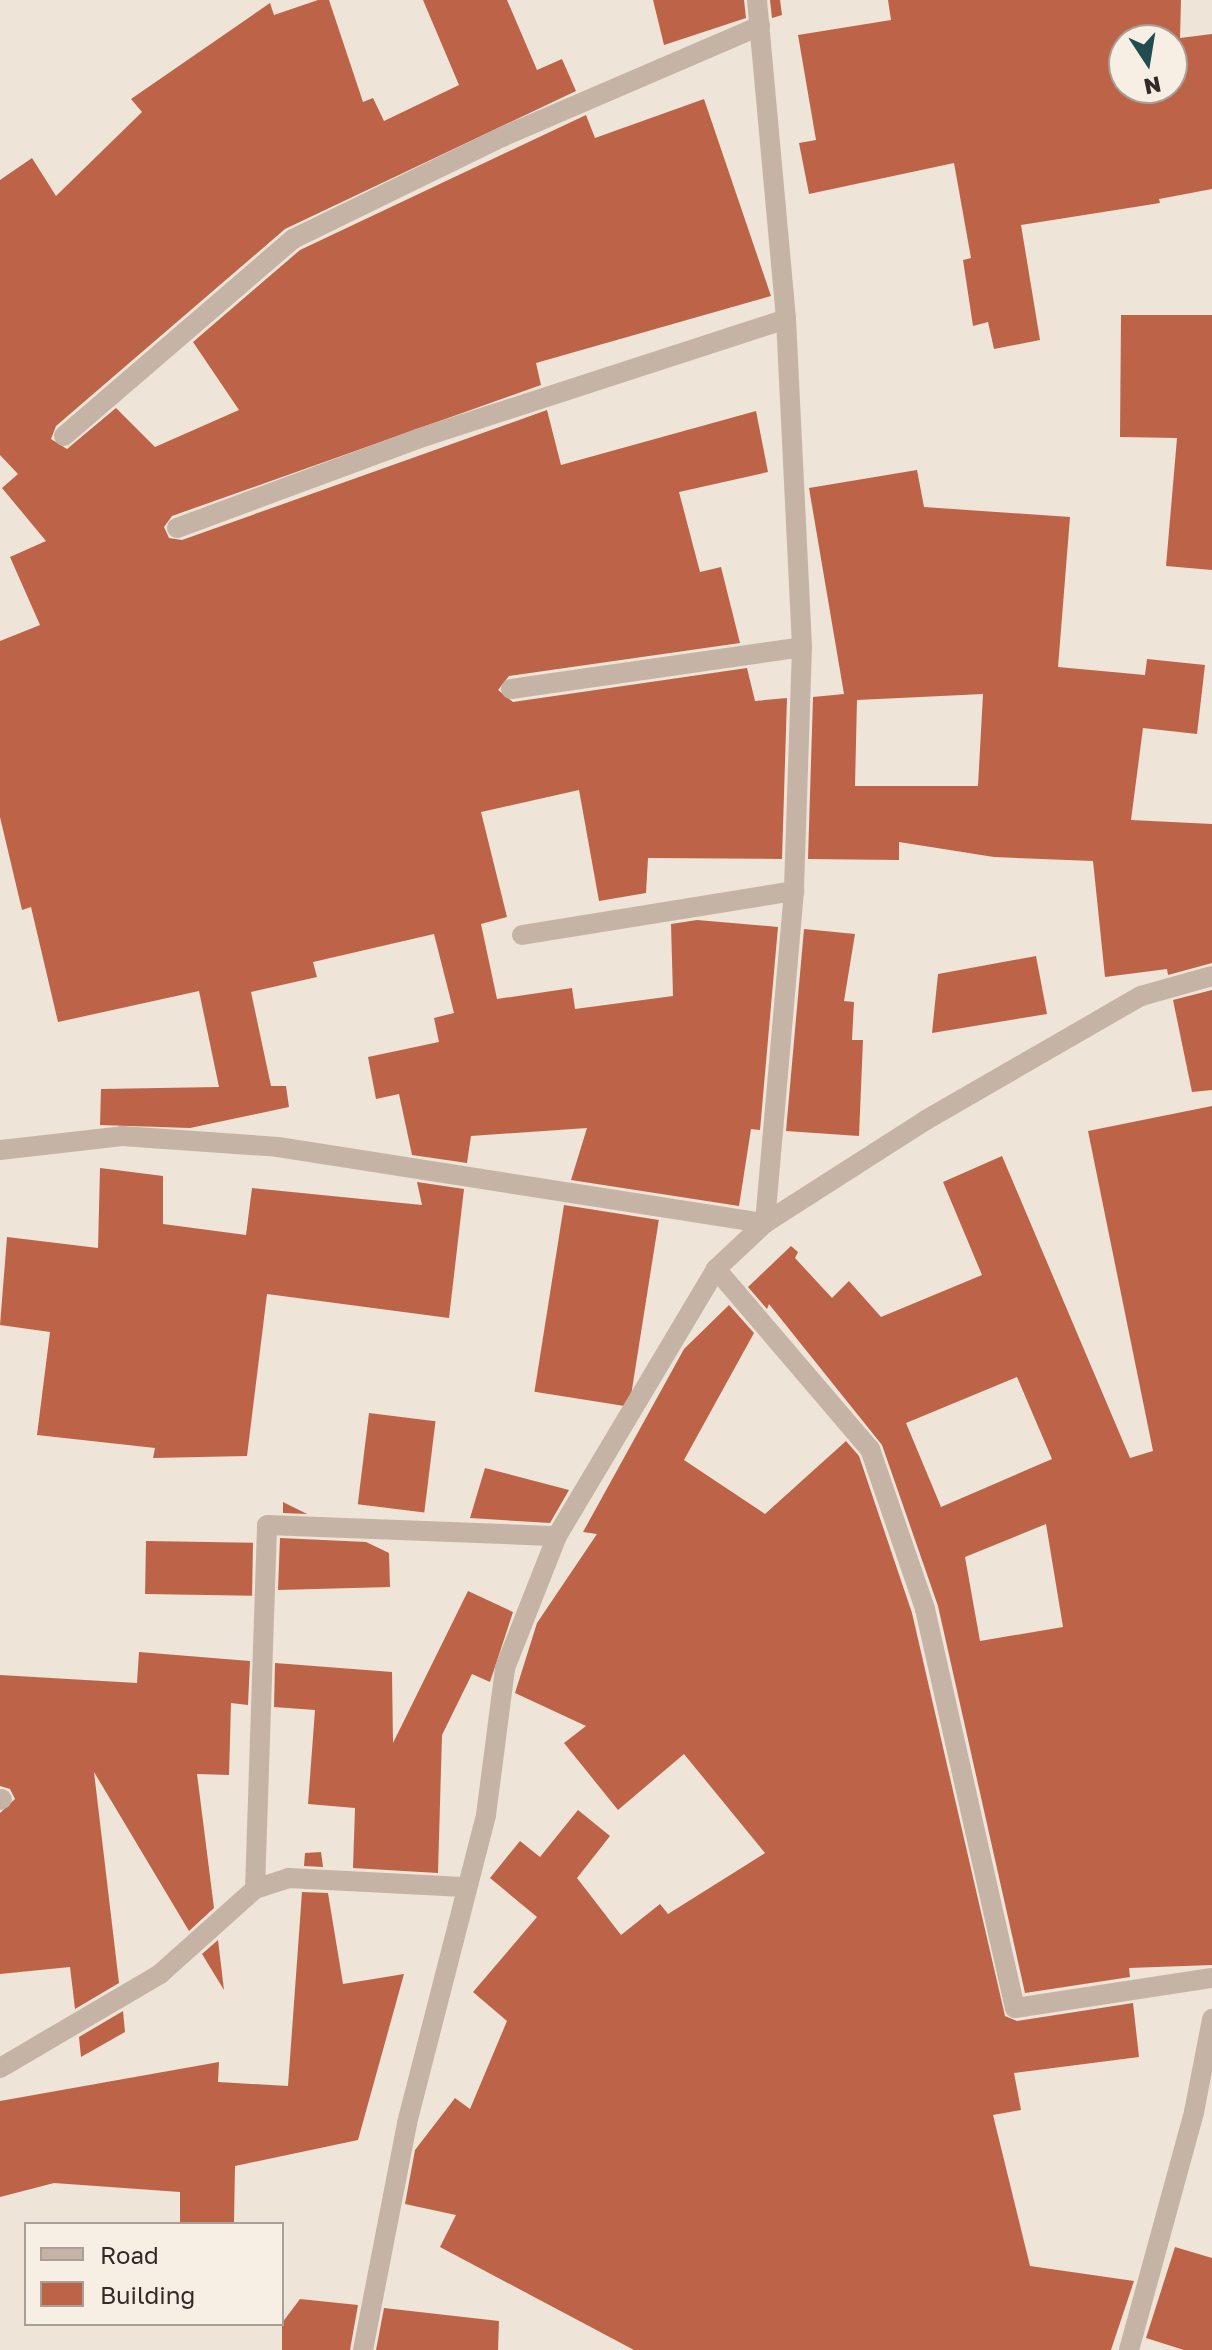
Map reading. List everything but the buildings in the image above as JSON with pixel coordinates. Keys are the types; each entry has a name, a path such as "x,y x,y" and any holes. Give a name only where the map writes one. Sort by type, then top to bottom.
{"street":[{"path":"757,0 786,319 802,647 794,891 765,1223"},
{"path":"64,436 293,239 502,137 760,26"},
{"path":"177,528 417,439 786,319"},
{"path":"511,689 802,647"},
{"path":"522,935 794,891"},
{"path":"363,2350 407,2123 464,1887 486,1815 505,1668 557,1536 716,1269 765,1223 926,1120 1141,996 1212,976"},
{"path":"0,1150 122,1136 278,1147 765,1223"},
{"path":"716,1269 870,1449 925,1609 1015,2008 1212,1978"},
{"path":"255,1889 267,1525 557,1536"},
{"path":"0,2068 160,1974 255,1889 288,1878 464,1887"},
{"path":"1129,2350 1194,2112 1212,2019"}]}
